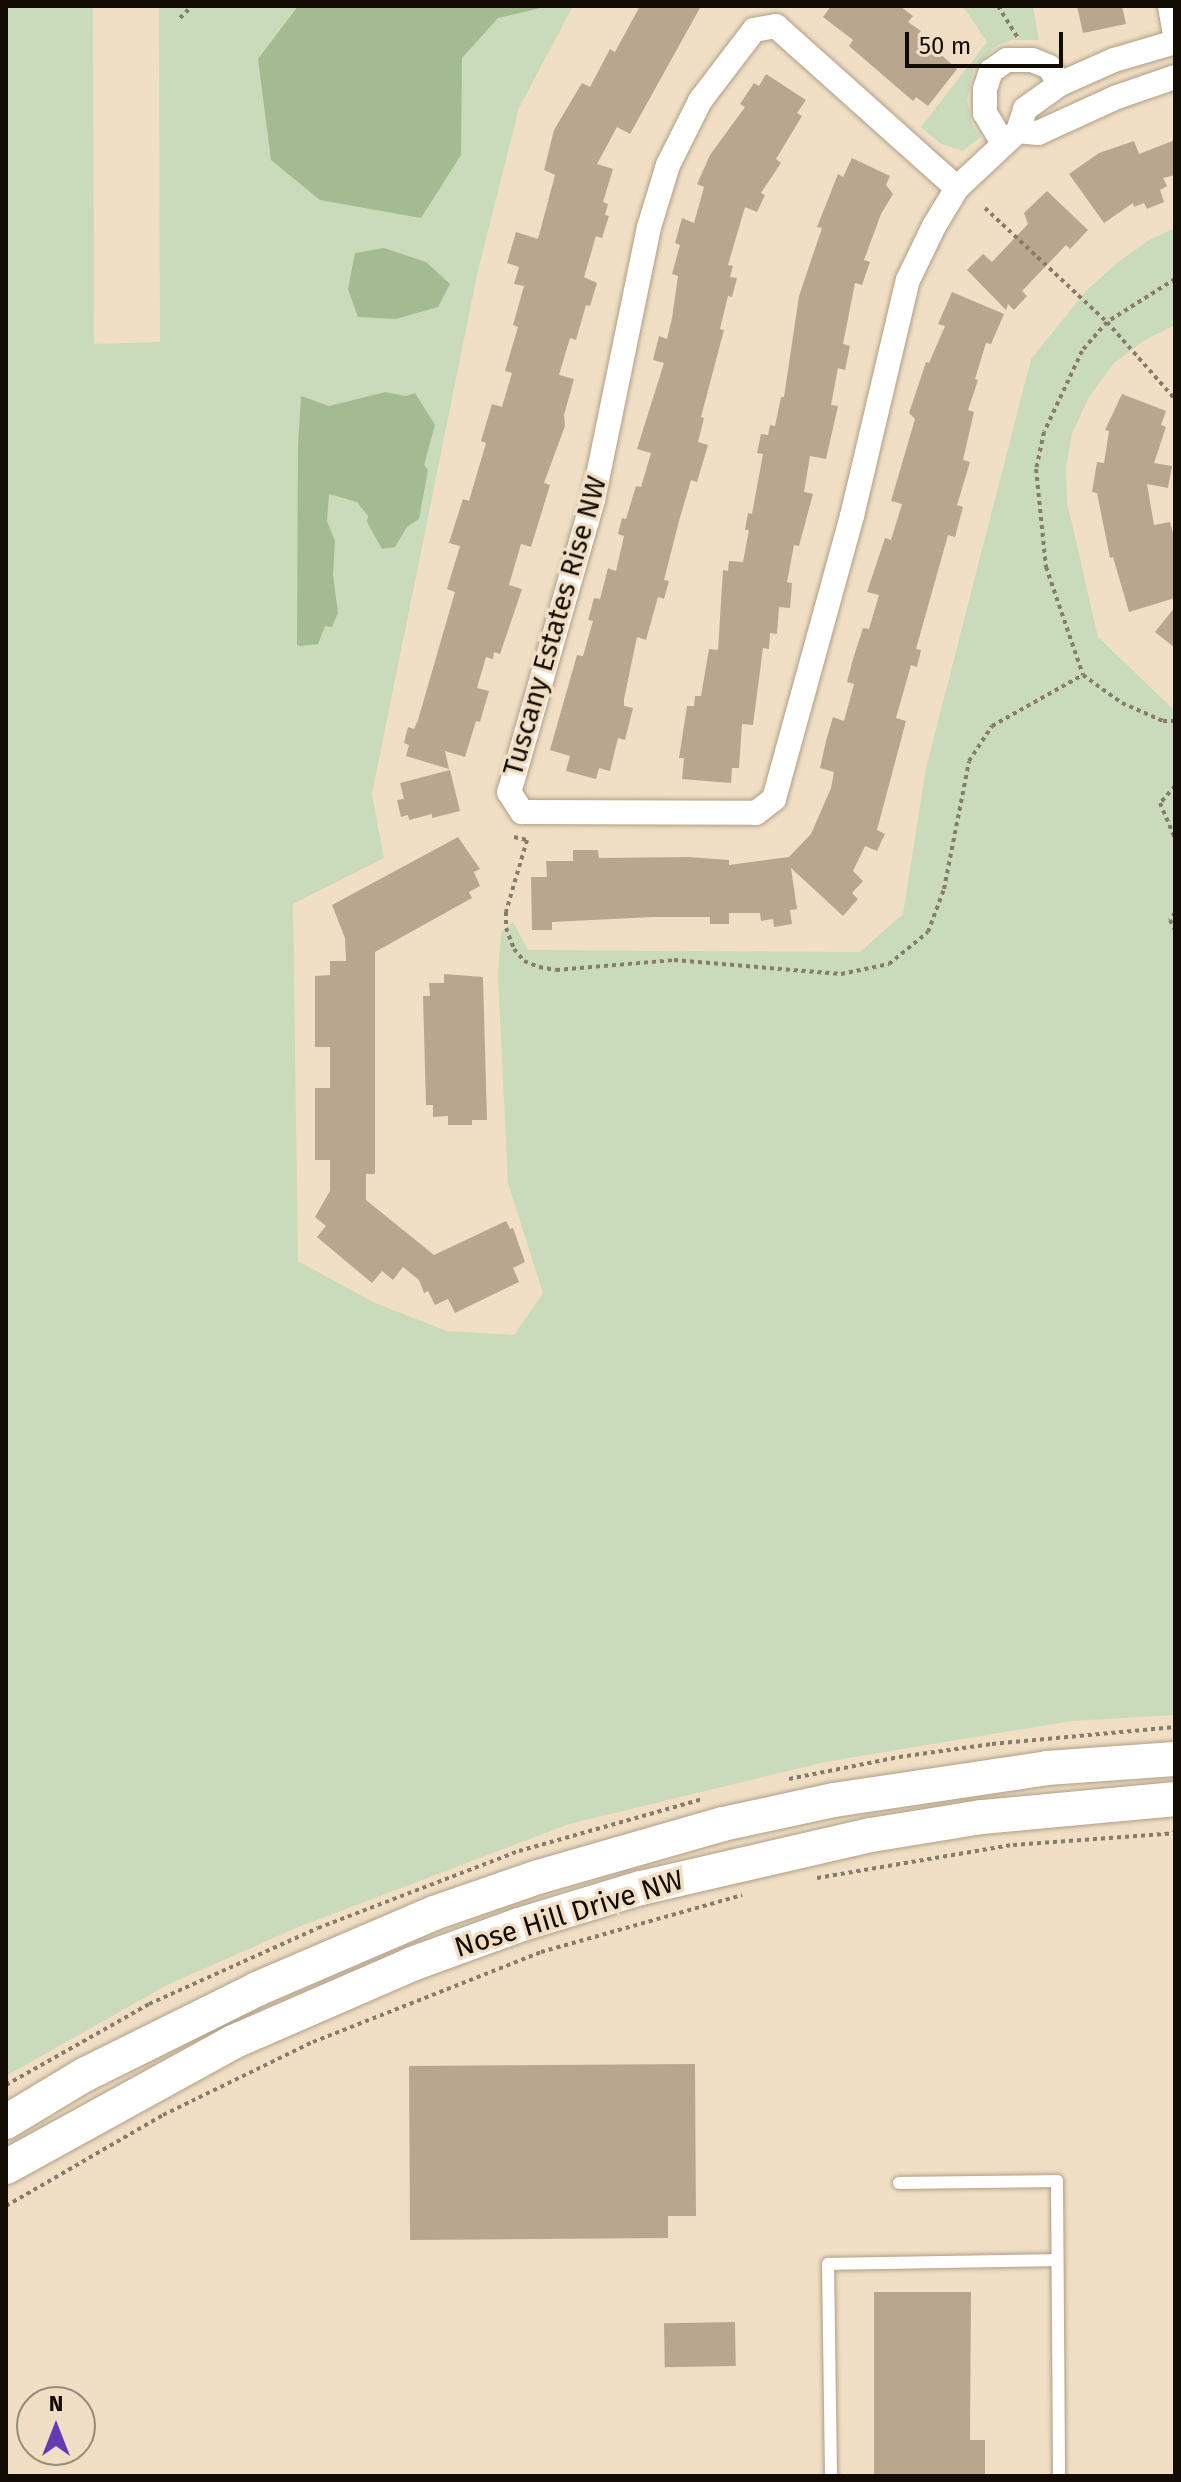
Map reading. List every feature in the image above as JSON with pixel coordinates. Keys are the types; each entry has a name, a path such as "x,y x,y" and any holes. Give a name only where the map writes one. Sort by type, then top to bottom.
{"street":[{"path":"1170,6 1175,33"},
{"name":"Tuscany Estates Rise NW","path":"957,188 776,26 754,30 700,101 668,165 649,227 593,500 509,792 522,812 756,813 774,799 852,516 908,280 957,188 1010,137 1025,109 1060,84 1114,60 1175,42"},
{"path":"1060,84 1049,67 1032,60 1007,60 991,71 985,89 985,113 1010,137 1038,133 1117,97 1175,77"},
{"name":"Nose Hill Drive NW","path":"6,2122 84,2075 257,1989 434,1913 538,1877 723,1824 834,1800 1047,1768 1175,1759"},
{"name":"Nose Hill Drive NW","path":"6,2167 233,2042 412,1964 519,1925 684,1877 871,1835 982,1817 1175,1799"}],"lane":[{"path":"899,2183 1057,2181 1059,2476"},
{"path":"831,2476 828,2264 1057,2260"}],"path":[{"path":"180,18 192,6"},
{"path":"998,6 1020,42"},
{"path":"985,208 1107,322 1175,399"},
{"path":"1175,279 1107,322 1082,351 1044,432 1036,469 1046,567 1083,675 1122,703 1163,721 1175,721"},
{"path":"514,837 527,840 515,893 506,912 506,928 514,949 524,961 539,967 556,970 674,960 841,974 889,964 928,932 944,889 969,761 992,726 1083,675"},
{"path":"1175,786 1160,803 1175,838"},
{"path":"1175,913 1170,920 1175,930"},
{"path":"802,1880 1013,1845 1175,1833"},
{"path":"6,2206 163,2115 313,2042 541,1952 743,1895"}],"green space":[{"path":"6,6 93,6 94,344 160,342 159,6 573,6 519,108 477,275 372,794 384,858 293,904 298,1261 375,1303 447,1331 514,1335 543,1293 508,1183 498,975 501,932 513,922 528,950 860,952 903,914 926,768 1031,359 1086,291 1149,240 1175,228 1175,325 1145,340 1114,363 1089,397 1072,434 1066,468 1067,502 1098,637 1175,711 1175,1715 1071,1721 825,1762 569,1824 296,1928 167,1985 6,2076"},
{"path":"298,6 549,6 498,18 462,58 461,155 421,218 320,200 271,160 258,59"},
{"path":"963,6 1033,6 1039,40 1012,40 998,45 974,67 967,100 972,125 981,137 963,151 941,144 921,127 987,42"},
{"path":"384,248 426,262 450,284 438,307 396,319 358,317 348,289 355,253"},
{"path":"385,392 406,396 415,393 435,425 424,465 428,470 419,519 407,527 395,547 382,549 367,522 368,516 357,502 329,494 327,521 335,541 333,575 338,613 332,627 325,626 318,644 297,645 301,396 329,406"}],"building":[{"path":"640,6 701,6 630,134 617,127 597,164 613,169 603,202 608,204 605,215 609,216 602,238 596,236 584,277 597,283 590,306 586,305 576,340 570,338 559,375 574,379 564,415 565,426 544,483 550,485 531,547 521,544 509,585 522,589 515,610 500,654 494,652 493,659 486,657 477,688 489,691 480,722 476,721 465,757 445,751 449,769 406,756 409,745 404,743 408,727 414,729 418,720 455,592 447,589 460,546 449,543 463,499 469,501 486,443 481,441 492,404 502,407 512,373 505,371 518,327 513,325 524,286 514,284 519,267 507,263 516,232 538,239 555,175 544,170 554,130 582,83 590,87 610,49 615,52"},
{"path":"831,6 900,6 913,16 908,22 921,31 918,34 957,69 928,106 916,97 913,101 849,46 853,40 823,17"},
{"path":"1077,6 1122,6 1126,24 1083,33"},
{"path":"766,74 806,100 797,113 802,116 776,159 781,163 761,193 765,195 757,212 745,207 728,265 733,266 730,277 737,278 732,297 728,296 720,329 724,330 701,417 704,418 698,442 708,445 697,482 691,480 679,521 664,580 669,581 664,599 658,597 646,640 637,637 624,699 624,706 633,708 625,740 618,738 610,771 599,768 596,779 566,771 570,756 550,750 577,655 583,656 593,621 588,620 594,598 600,599 608,568 616,571 624,536 618,534 622,518 626,519 636,486 641,487 651,453 637,449 664,363 653,360 659,336 667,339 672,318 678,276 672,274 680,245 675,243 682,218 694,223 704,187 697,184 710,155 745,107 740,104 754,83 759,86"},
{"path":"1175,140 1175,175 1163,178 1167,186 1160,190 1164,202 1147,209 1144,203 1134,207 1133,203 1104,223 1069,174 1099,153 1134,141 1139,154"},
{"path":"852,158 890,176 886,185 893,194 881,214 864,260 870,262 862,285 855,283 843,344 850,346 845,370 838,368 831,405 838,406 826,459 810,456 804,492 813,494 799,546 794,545 787,582 792,583 790,608 779,607 777,634 770,633 769,649 763,648 753,725 742,724 739,768 732,768 731,783 682,779 684,758 679,758 687,706 694,706 695,696 701,696 709,649 718,650 723,570 728,571 729,561 743,562 749,530 745,530 748,513 752,514 763,454 757,453 761,434 768,435 770,425 775,426 781,397 784,397 799,296 822,228 817,227 838,174 843,177"},
{"path":"1047,191 1088,230 1070,249 1066,245 1022,291 1027,296 1014,310 1008,304 1006,310 967,270 983,254 992,262 1028,224 1024,213"},
{"path":"952,292 1004,314 991,344 986,343 975,379 978,380 968,410 974,412 963,460 970,462 957,505 963,507 955,537 948,535 916,649 921,650 917,667 911,665 896,718 906,721 877,830 885,834 877,851 865,846 853,871 863,881 852,893 858,899 843,916 791,868 797,909 790,910 792,924 774,927 773,919 761,921 760,913 729,913 729,924 710,924 710,917 653,917 552,922 552,930 532,930 531,877 547,877 546,861 573,861 573,850 598,850 599,858 688,857 729,860 729,865 789,857 811,834 831,788 834,772 820,768 826,741 833,717 844,721 854,684 847,682 853,659 863,628 869,629 879,595 867,592 885,538 891,540 902,504 891,501 915,419 909,413 926,362 929,363 945,326 938,324"},
{"path":"1122,394 1166,411 1161,425 1166,427 1154,463 1172,466 1168,488 1147,484 1154,525 1170,522 1175,540 1175,598 1129,612 1113,557 1110,558 1097,493 1092,492 1097,462 1104,463 1109,431 1105,430"},
{"path":"1175,607 1175,648 1155,632"},
{"path":"450,770 460,811 432,818 432,814 409,820 408,815 401,817 397,800 404,799 400,783"},
{"path":"458,837 480,869 474,872 480,886 469,892 472,898 375,952 375,1174 366,1174 366,1200 434,1255 506,1221 510,1229 513,1228 525,1262 513,1268 519,1282 455,1313 448,1299 435,1305 428,1291 424,1293 419,1280 403,1267 393,1280 382,1271 372,1283 317,1237 326,1226 315,1217 330,1191 330,1160 315,1160 315,1088 330,1088 330,1047 315,1047 315,976 330,975 330,961 346,961 345,938 332,905"},
{"path":"444,974 483,977 487,1120 472,1120 472,1125 448,1125 448,1116 433,1117 433,1105 426,1105 423,996 430,996 429,983 444,983"},
{"path":"695,2064 696,2216 668,2216 668,2238 410,2240 409,2066"},
{"path":"874,2292 971,2292 970,2440 985,2440 985,2476 874,2476"},
{"path":"735,2322 736,2366 665,2367 664,2323"}]}
